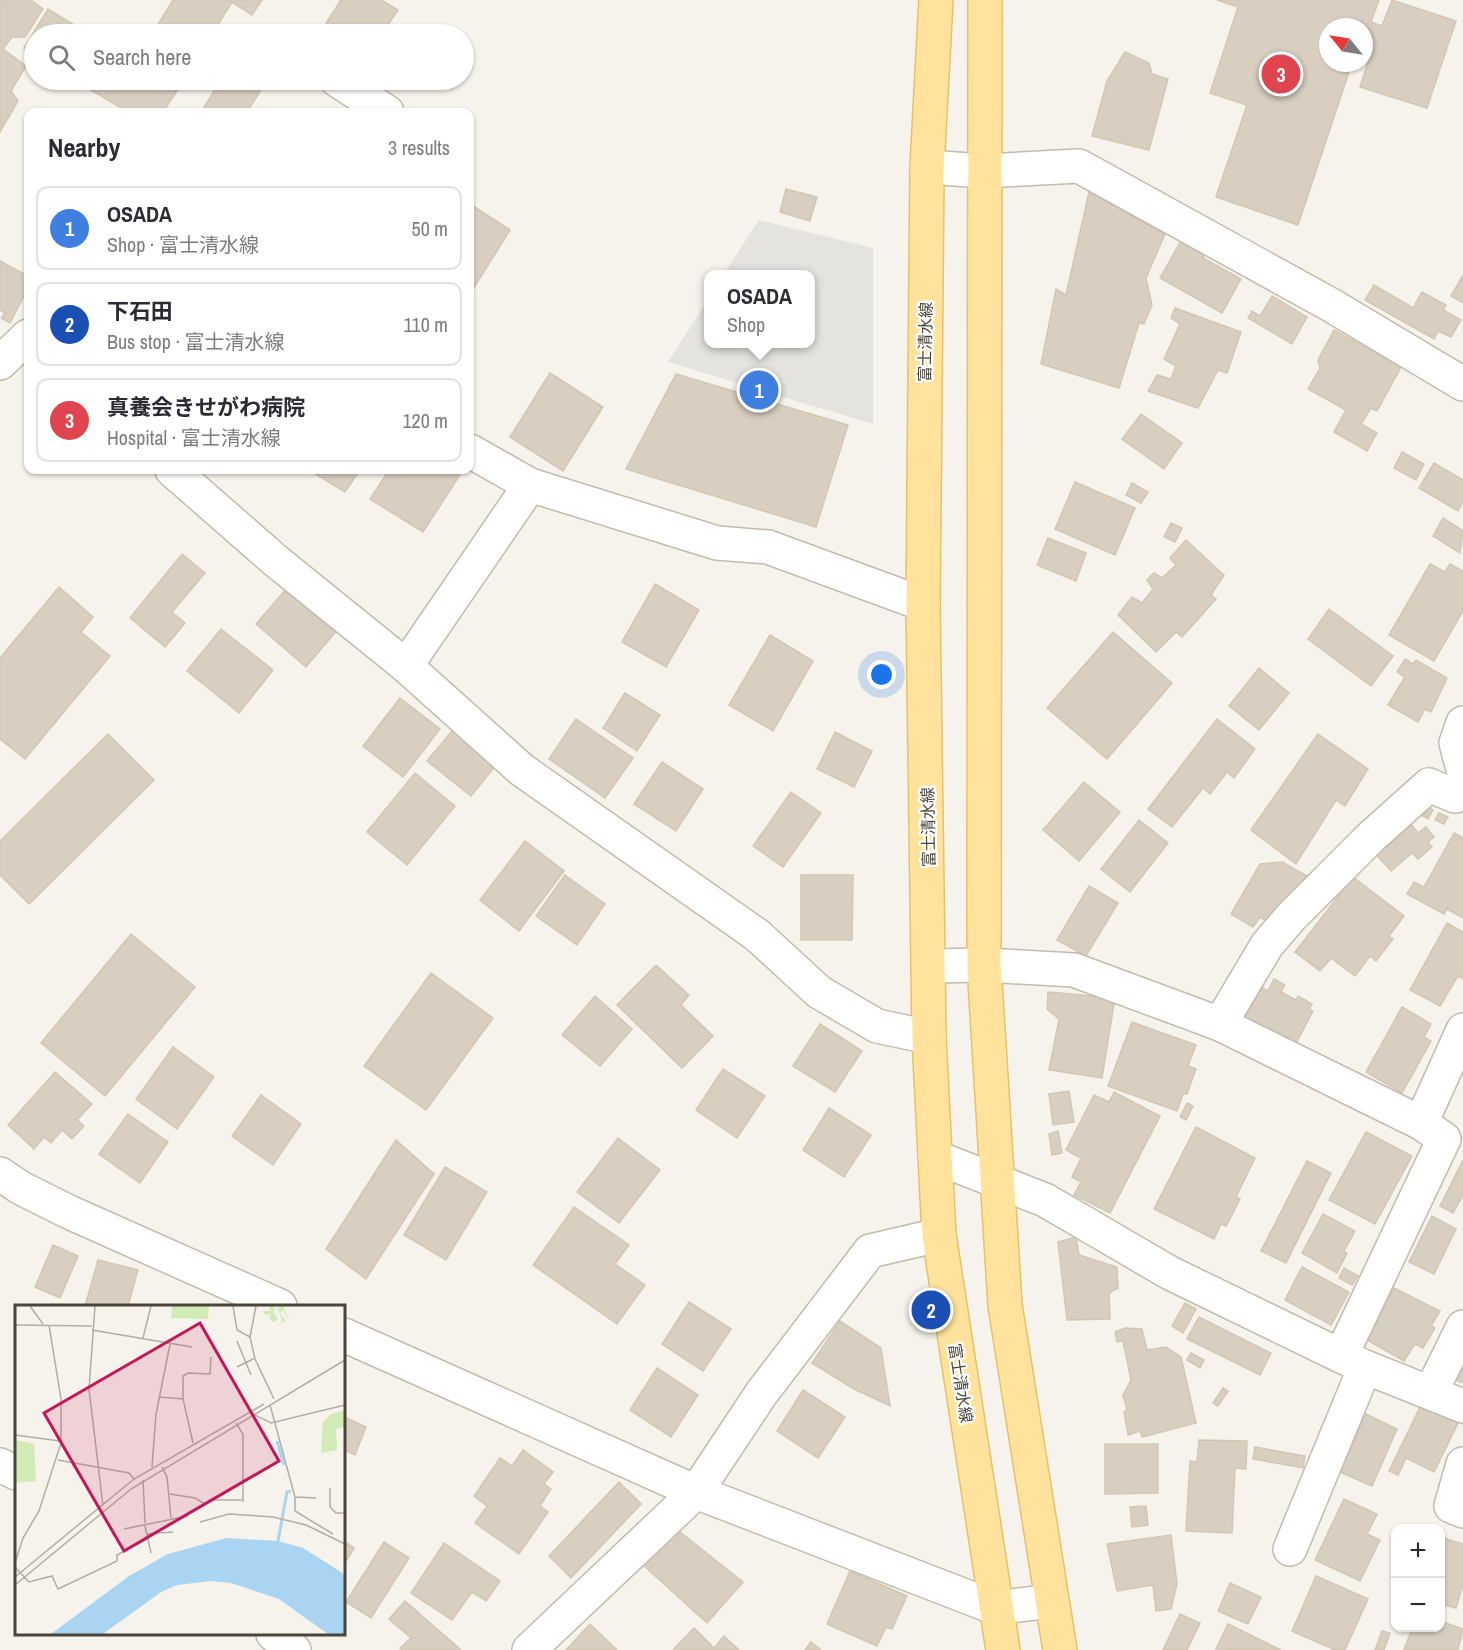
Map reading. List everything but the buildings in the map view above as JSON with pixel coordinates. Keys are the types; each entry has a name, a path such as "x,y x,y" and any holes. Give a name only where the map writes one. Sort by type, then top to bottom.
{"main road":[{"path":"936,7 977,0"},
{"path":"985,0 984,965 995,1179 1005,1305 1059,1650"},
{"name":"富士清水線","path":"936,7 927,167 923,604 930,966 929,1037 939,1235 1003,1650"}],"street":[{"path":"353,90 381,108"},
{"path":"927,167 984,171 1079,166 1331,305 1463,384"},
{"path":"0,363 24,340"},
{"path":"474,453 530,485 717,543 768,547 923,604"},
{"path":"177,474 276,561 406,666 522,770 757,935 819,992 877,1026 929,1037"},
{"path":"406,666 530,485"},
{"path":"1463,723 1456,743 1463,769"},
{"path":"1220,1024 1267,945 1370,838 1429,785 1455,796 1463,791"},
{"path":"930,966 984,965 1074,970 1220,1024 1421,1123 1444,1139 1353,1362 1290,1550"},
{"path":"1421,1123 1463,1030"},
{"path":"935,1157 1045,1200 1170,1273 1353,1362 1463,1406"},
{"path":"0,1174 21,1188 69,1212 278,1305"},
{"path":"530,1650 696,1492 761,1394 870,1251 939,1235"},
{"path":"1431,1392 1463,1327"},
{"path":"345,1335 696,1492 996,1608 1051,1601"},
{"path":"1463,1464 1451,1506 1463,1511"},
{"path":"0,1465 15,1472"},
{"path":"274,1635 294,1650"}],"shaded area":[{"path":"759,220 873,248 873,424 668,362 704,306 704,348 815,348 815,270 727,270"}],"place":[{"name":"真養会きせがわ病院","path":"1281,74"},
{"name":"OSADA","path":"759,390"},
{"name":"下石田","path":"931,1310"}]}
